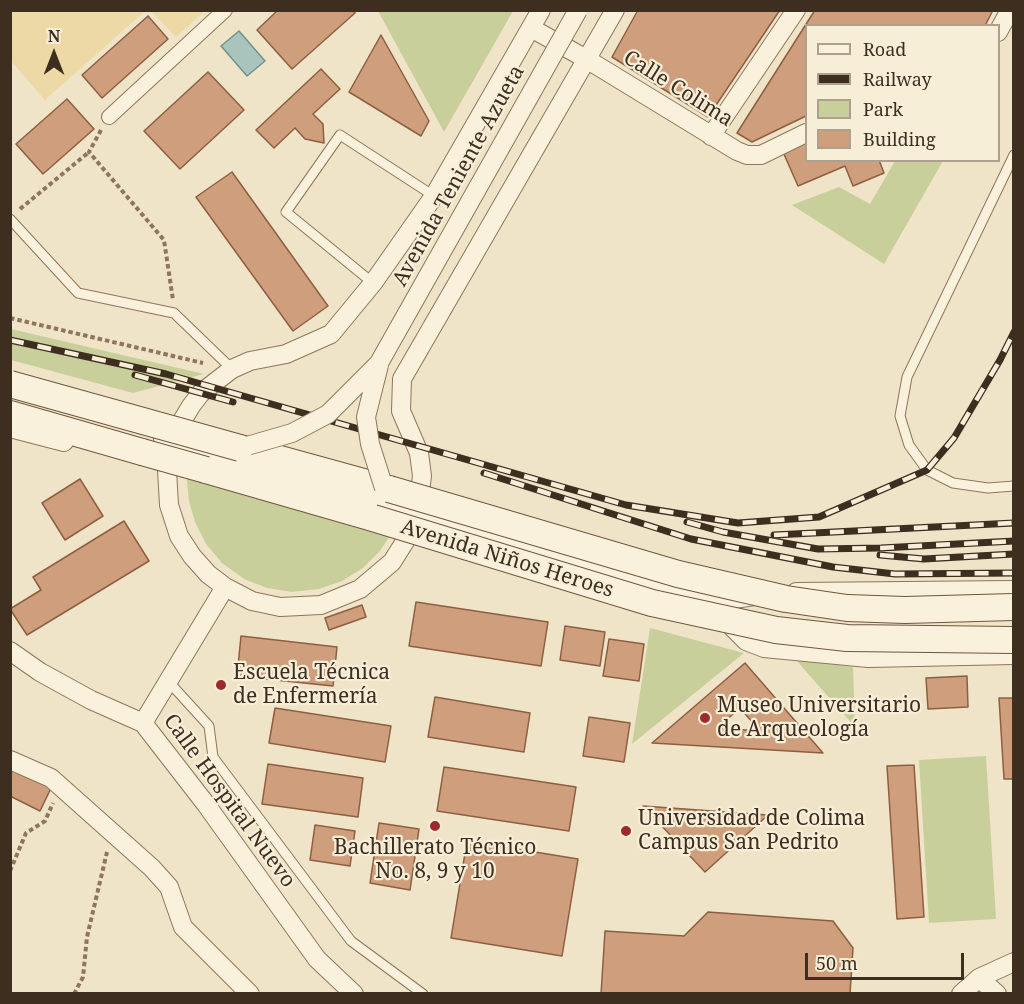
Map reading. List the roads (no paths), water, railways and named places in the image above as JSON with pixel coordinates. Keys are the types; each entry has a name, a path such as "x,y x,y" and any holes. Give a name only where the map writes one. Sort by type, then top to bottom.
{"main road":[{"name":"Avenida Niños Heroes","path":"10,384 384,488 678,574 786,599 847,608 906,610 1014,607"},
{"name":"Avenida Niños Heroes","path":"10,414 373,518 652,603 776,630 847,638 1014,640"}],"street":[{"path":"109,117 225,10"},
{"path":"541,10 434,196 373,283 331,334 286,354 259,359 232,369 209,386 191,406 172,442 167,470 169,505 179,536 208,574 225,587 252,601 280,607 321,604 360,589 392,562 409,535 417,513 422,476 419,453 401,411 402,379 615,10"},
{"name":"Avenida Teniente Azueta","path":"240,448 292,433 328,414 379,363 578,10"},
{"path":"711,136 796,10"},
{"path":"1000,30 1010,10"},
{"name":"Calle Colima","path":"531,28 588,60 737,152 761,155 805,134"},
{"name":"Avenida Teniente Azueta","path":"379,363 366,417 370,444 384,488"},
{"path":"10,371 172,442 641,580 721,601 795,592 1014,590"},
{"path":"10,428 167,470"},
{"path":"143,723 225,587"},
{"path":"721,601 733,628 746,641 764,648 868,658 1014,655"},
{"name":"Calle Hospital Nuevo","path":"10,651 40,672 91,700 143,723 205,803 316,959 354,993"},
{"path":"10,759 51,777 152,868 169,887 183,927 250,993"},
{"path":"961,993 979,978 1014,962"},
{"path":"979,978 997,993"}],"lane":[{"path":"373,283 286,212 340,135 434,196"},
{"path":"1014,155 907,377 900,417 909,445 927,470 953,483 988,488 1014,486"},
{"path":"10,219 78,293 174,313 232,369"},
{"path":"168,681 208,726 213,757 351,941 423,993"}],"water":[{"path":"239,31 265,61 247,76 221,46"}],"railway":[{"path":"10,340 166,374 626,505 738,523 819,517 927,470 954,438 1014,332"},
{"path":"135,375 233,402"},
{"path":"484,473 691,539 833,567 895,574 1014,573"},
{"path":"687,522 723,532 818,549 1014,541"},
{"path":"774,535 1014,523"},
{"path":"880,555 924,559 1014,554"}],"place":[{"name":"Escuela Técnica de Enfermería","path":"221,685"},
{"name":"Museo Universitario de Arqueología","path":"705,718"},
{"name":"Bachillerato Técnico No. 8, 9 y 10","path":"435,826"},
{"name":"Universidad de Colima Campus San Pedrito","path":"626,831"}]}
